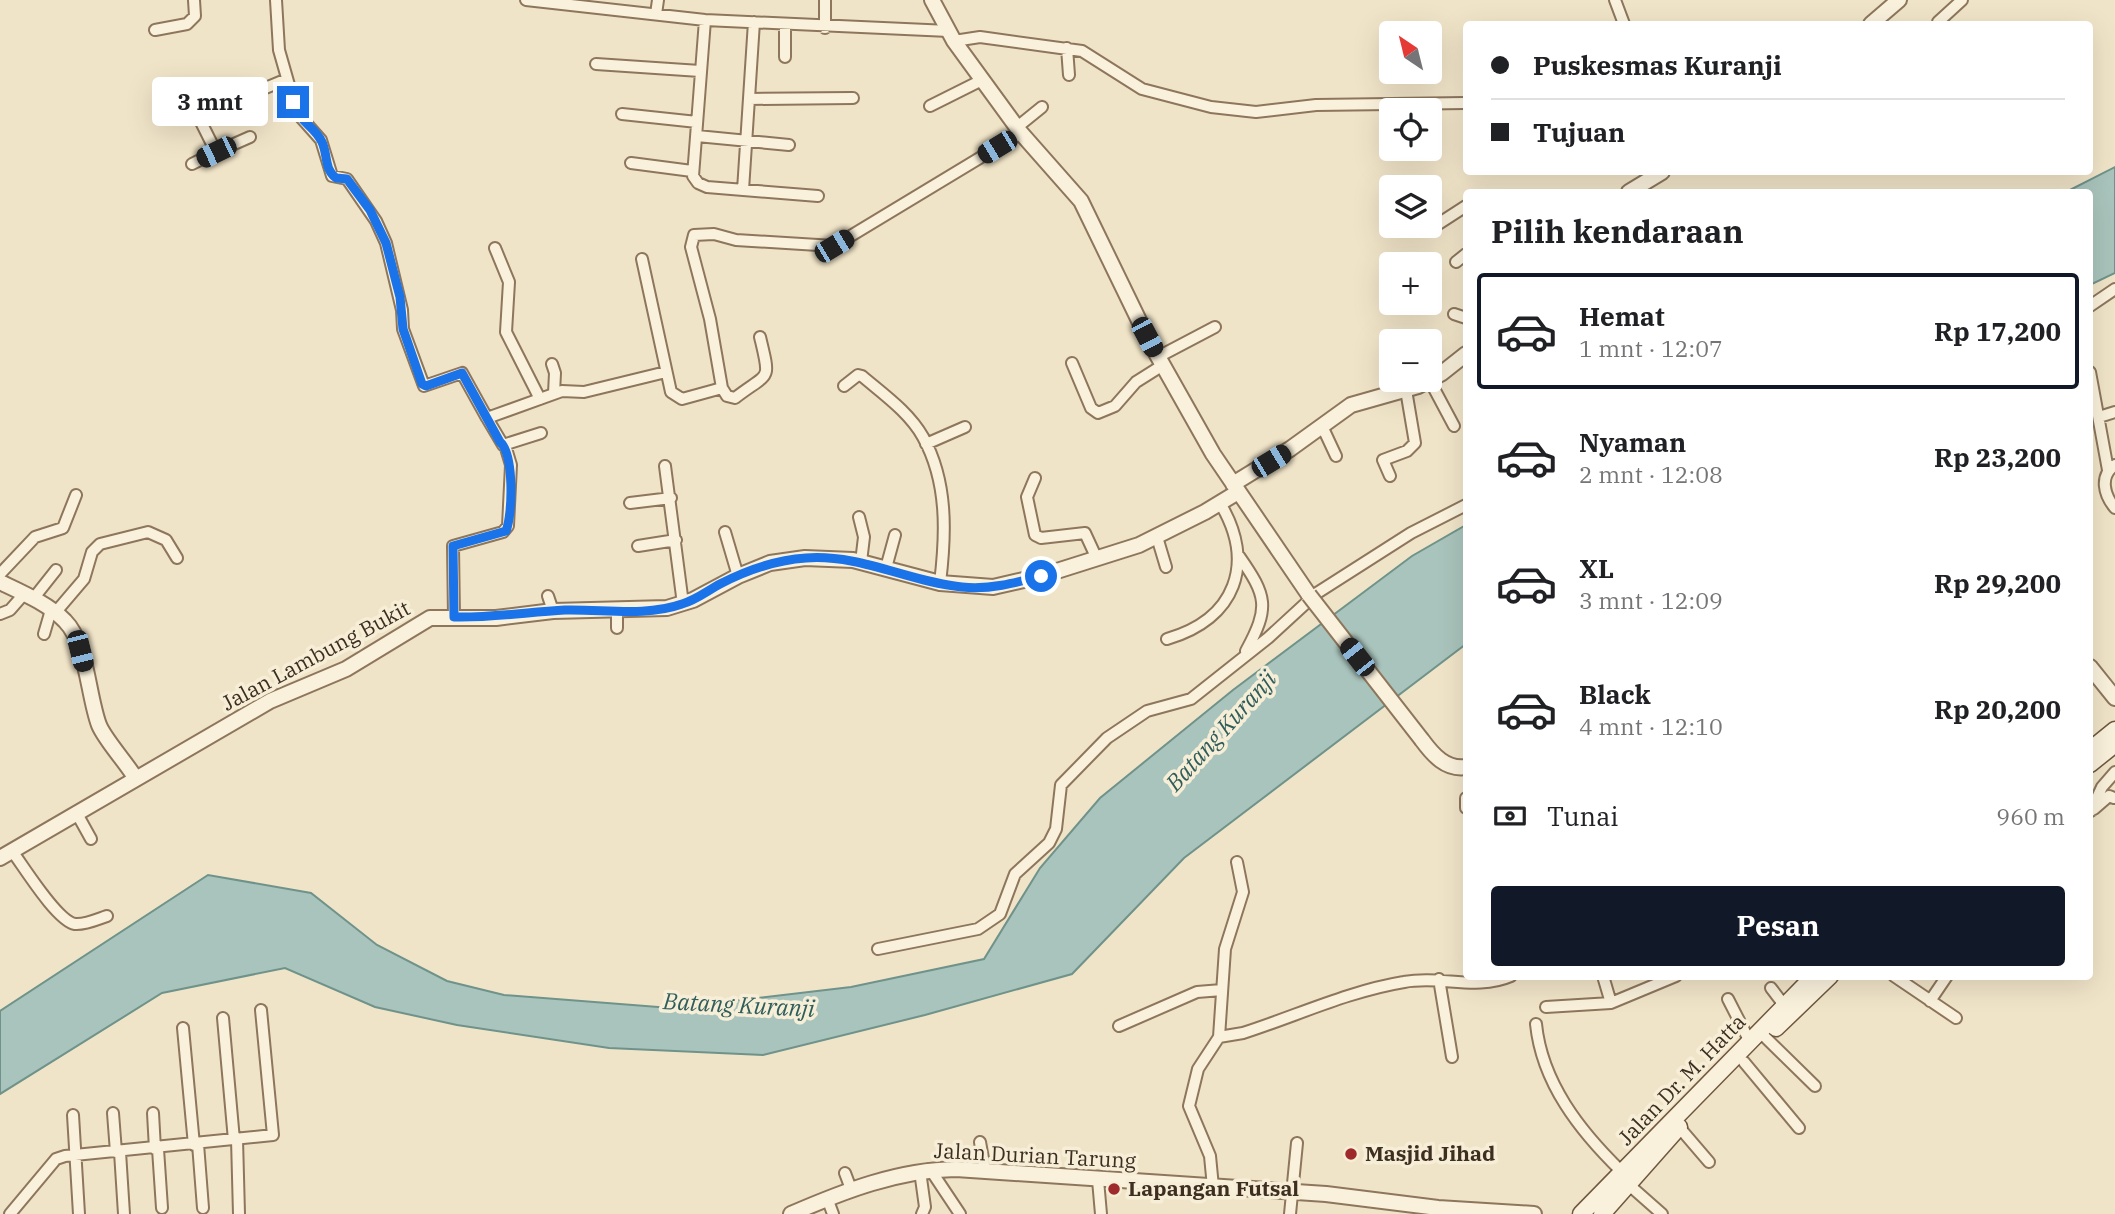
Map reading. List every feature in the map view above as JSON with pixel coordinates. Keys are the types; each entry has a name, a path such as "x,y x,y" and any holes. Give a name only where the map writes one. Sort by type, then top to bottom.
{"main road":[{"path":"2093,748 2115,730"},
{"path":"2093,762 2115,744"},
{"name":"Jalan Dr. M. Hatta","path":"1581,1214 1679,1127 1744,1062 1810,980"},
{"name":"Jalan Dr. M. Hatta","path":"1602,1214 1624,1178 1749,1040 1825,980"}],"street":[{"path":"155,30 190,22 195,16 194,0"},
{"path":"276,0 279,50 300,119 321,140 329,172 336,178 347,179 382,233 400,297 403,329 422,384 426,386 462,373 505,445 511,466 508,526 503,532 453,546 454,617"},
{"path":"526,0 705,20 980,37 1067,47 1093,56 1142,89 1211,107 1256,112 1316,105 1463,103"},
{"path":"656,14 657,0"},
{"path":"825,0 825,28"},
{"path":"932,0 951,36 1018,130 1081,201 1161,361 1236,488 1309,594 1422,740 1445,764 1455,769 1463,768"},
{"path":"1615,0 1623,21"},
{"path":"1881,7 1899,0"},
{"path":"1939,21 1962,0"},
{"path":"705,20 692,171 702,186 818,196"},
{"path":"743,190 754,22"},
{"path":"785,24 785,57"},
{"path":"1067,47 1069,75"},
{"path":"596,64 700,71"},
{"path":"177,94 184,113 188,117 198,116 287,79"},
{"path":"929,106 982,80"},
{"path":"749,99 853,98"},
{"path":"760,337 768,370 766,377 735,398 727,396 722,388 710,319 691,247 692,237 698,234 714,234 736,240 834,246 1018,130 1042,107"},
{"path":"622,114 697,122"},
{"path":"198,116 216,152"},
{"path":"697,136 789,145"},
{"path":"192,164 250,137"},
{"path":"631,163 692,171"},
{"path":"1633,189 1652,175"},
{"path":"1442,222 1463,208"},
{"path":"495,248 509,282 506,332 540,399"},
{"path":"1456,262 1463,256"},
{"path":"642,259 671,392 678,399 722,388"},
{"path":"2093,304 2115,289"},
{"path":"1454,314 1463,317"},
{"path":"1072,363 1091,408 1098,413 1115,406 1136,382 1161,361 1215,327"},
{"name":"Jalan Lambung Bukit","path":"1442,371 1463,356"},
{"path":"552,364 555,373 554,393"},
{"path":"487,418 554,393 569,390 584,392 666,372"},
{"path":"844,386 858,375 862,376 900,409 926,444 942,484 946,535 940,583"},
{"path":"2093,387 2111,468 2104,486 2115,508"},
{"name":"Jalan Lambung Bukit","path":"6,855 270,701 346,669 430,618 496,618 553,611 617,611 683,604 738,576 786,559 821,557 860,562 940,583 993,587 1097,559 1157,537 1220,503 1236,488 1322,426 1379,392"},
{"path":"1390,476 1383,460 1406,451 1415,442 1399,392"},
{"path":"1436,392 1454,426"},
{"path":"2099,417 2115,412"},
{"path":"1322,426 1336,456"},
{"path":"926,444 965,427"},
{"path":"505,445 541,433"},
{"path":"666,466 683,604"},
{"path":"1035,478 1027,497 1035,535 1041,538 1085,533 1097,559"},
{"path":"0,574 28,542 63,528 76,495"},
{"path":"630,503 671,498"},
{"path":"1167,639 1193,630 1214,613 1229,596 1237,577 1239,556 1234,530 1220,503"},
{"path":"878,948 978,929 1000,914 1015,874 1049,843 1056,829 1061,785 1124,725 1147,711 1191,699 1317,593 1411,533 1463,507"},
{"path":"859,517 864,537 860,562"},
{"path":"44,634 53,612 84,579 92,552 100,544 148,532 166,540 177,558"},
{"path":"725,532 738,576"},
{"path":"886,568 895,535"},
{"path":"1157,537 1166,567"},
{"path":"638,546 676,540"},
{"path":"1239,556 1260,587 1264,603 1259,628 1243,657"},
{"path":"0,614 28,597 56,570"},
{"path":"0,582 53,612 69,625 103,732 122,754 136,779"},
{"path":"548,596 553,611"},
{"path":"617,611 617,628"},
{"path":"2093,671 2115,698"},
{"path":"2093,806 2102,787 2115,772"},
{"path":"2093,809 2108,796 2114,798"},
{"path":"76,812 91,839"},
{"path":"6,855 68,922 80,924 107,916"},
{"path":"1213,1187 1210,1156 1189,1106 1198,1069 1219,1037 1225,949 1243,891 1237,862"},
{"path":"1219,1037 1243,1033 1389,984 1439,979 1476,981"},
{"path":"1439,979 1452,1057"},
{"path":"1604,980 1611,1003"},
{"path":"1546,1007 1611,1003 1666,980"},
{"path":"1900,980 1956,1018"},
{"path":"1930,1001 1944,980"},
{"path":"1772,988 1785,1009"},
{"path":"1119,1026 1197,992 1222,990"},
{"path":"1728,999 1749,1040"},
{"path":"10,1214 56,1159 274,1135 261,1010"},
{"path":"223,1018 239,1214"},
{"path":"1536,1024 1538,1043 1558,1093 1591,1140 1624,1178 1662,1214"},
{"path":"183,1028 203,1208"},
{"path":"1766,1038 1815,1086"},
{"path":"1744,1062 1799,1128"},
{"path":"113,1113 124,1214"},
{"path":"153,1113 162,1208"},
{"path":"73,1115 79,1214"},
{"path":"1679,1127 1709,1162"},
{"path":"980,1142 985,1170"},
{"path":"1290,1214 1297,1143"},
{"path":"922,1214 925,1207 925,1170"},
{"path":"925,1170 960,1214"},
{"name":"Jalan Durian Tarung","path":"791,1214 851,1189 925,1170 985,1170 1291,1193 1327,1188 1479,1212 1534,1214"},
{"path":"845,1173 851,1189"},
{"path":"1098,1180 1101,1214"},
{"path":"827,1198 833,1214"}],"water":[{"path":"2115,167 2115,273 2093,284 2093,189 2072,189"},
{"name":"Batang Kuranji","path":"1463,527 1463,646 1184,858 1072,974 925,1015 763,1055 609,1048 457,1025 375,1007 285,968 162,993 0,1094 0,1011 208,875 311,893 377,945 447,981 504,995 671,1008 851,987 984,959 1040,868 1100,798 1233,690 1412,556"}],"place":[{"name":"Masjid Jihad","path":"1351,1154"},
{"name":"Lapangan Futsal","path":"1114,1189"}],"route":[{"path":"293,102 303,124 317,133 321,140 329,172 336,178 347,179 370,210 382,233 400,297 403,329 422,384 426,386 462,373 500,442 505,445 510,459 506,531 453,546 454,617 496,618 553,611 637,611 667,608 693,600 738,576 786,559 836,558 926,581 963,587 993,587 1041,576"}]}
